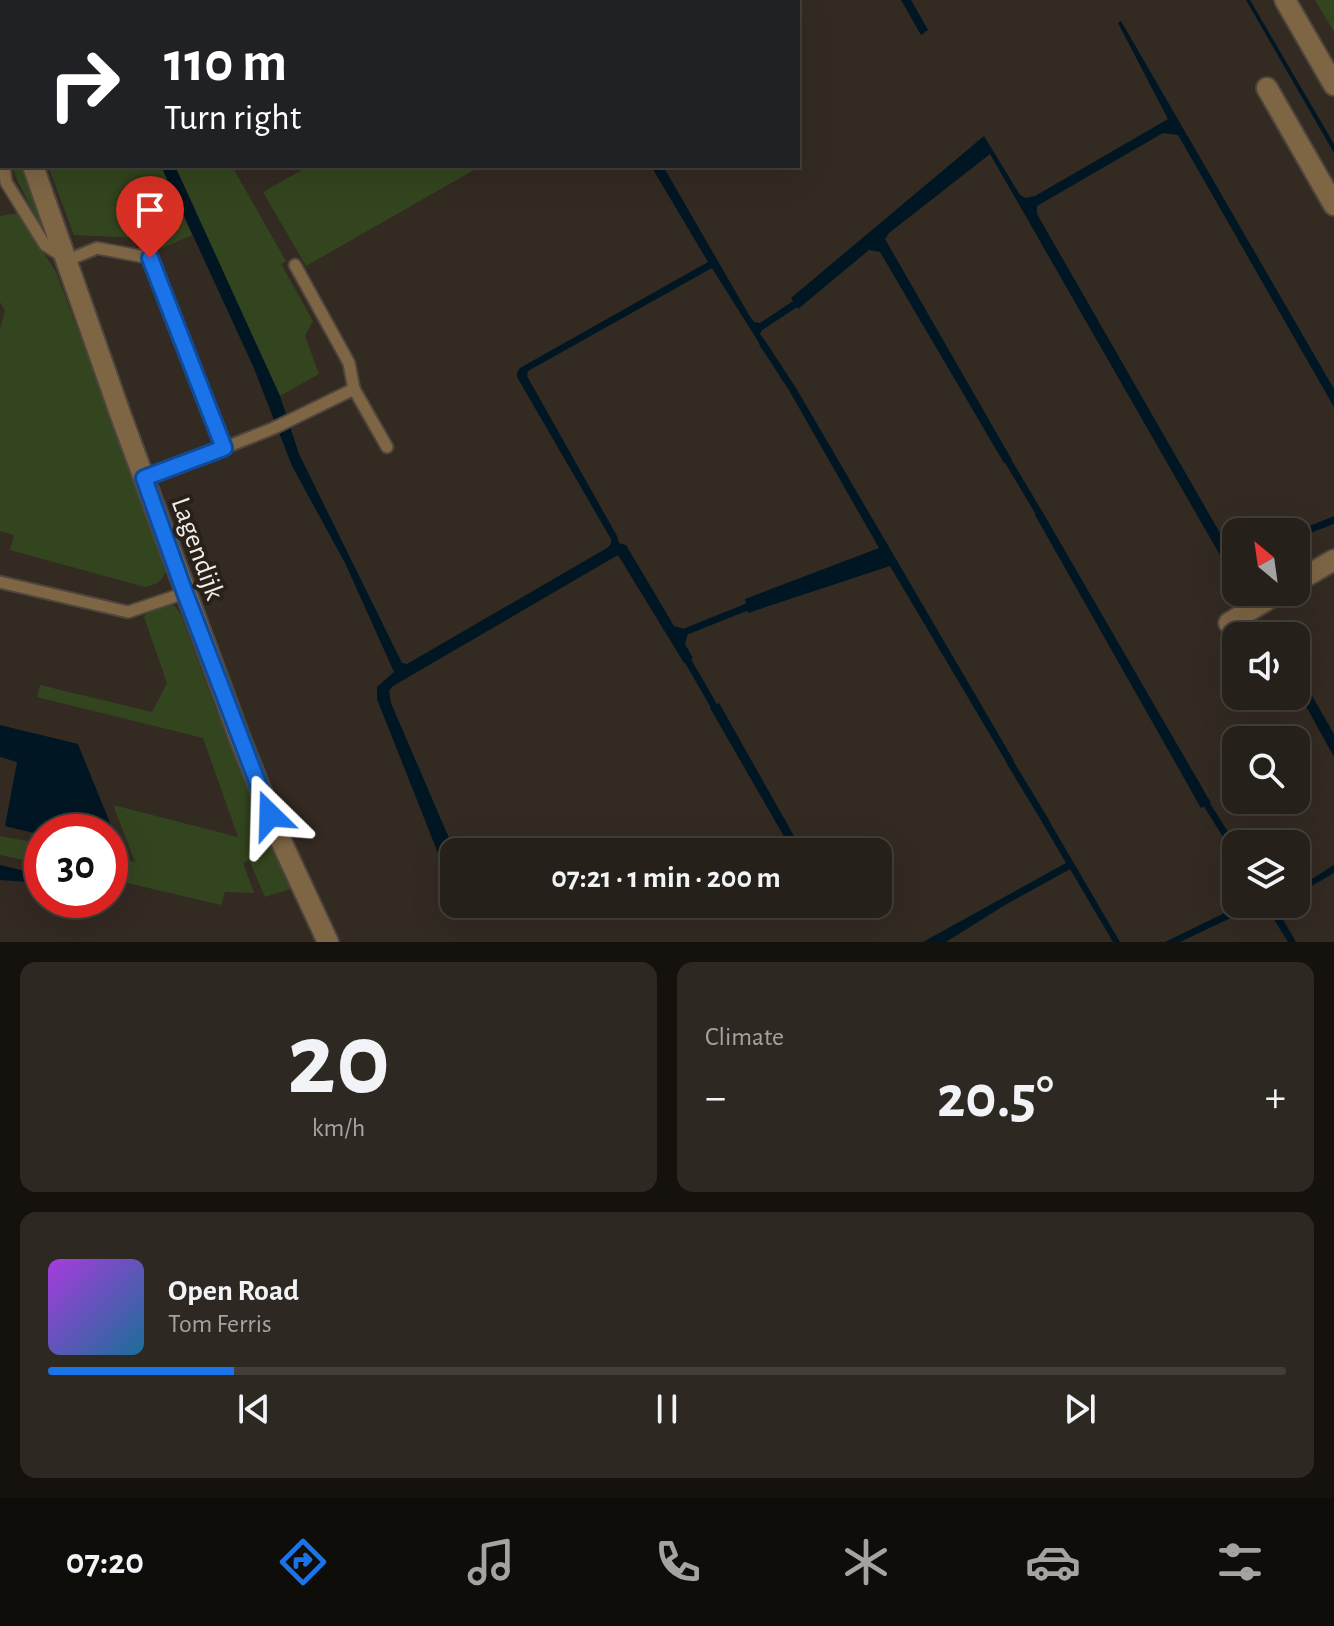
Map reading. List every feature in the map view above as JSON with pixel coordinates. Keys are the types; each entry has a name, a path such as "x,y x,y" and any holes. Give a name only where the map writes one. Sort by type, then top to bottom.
{"street":[{"path":"1285,0 1334,85"},
{"path":"1267,88 1334,205"},
{"name":"Lagendijk","path":"34,168 185,593 281,841 328,942"},
{"path":"1310,574 1334,560"},
{"path":"1231,622 1257,606"}],"lane":[{"path":"3,181 45,245 68,260 97,248 150,258 224,448"},
{"path":"295,265 349,363 354,389 387,447"},
{"path":"144,478 274,428 354,389"},
{"path":"0,582 128,612 185,593"}],"green space":[{"path":"1315,0 1334,0 1334,32"},
{"path":"13,168 23,168 46,225 47,235 43,231"},
{"path":"49,168 162,168 192,235 163,248 158,239 74,235"},
{"path":"176,168 233,168 286,261 281,264 313,321 305,336 319,374 280,396"},
{"path":"305,168 478,168 306,266 263,192"},
{"path":"18,213 56,272 167,567 162,579 153,585 145,587 10,550 14,535 0,531 0,329 5,311 0,302 0,216"},
{"path":"165,604 175,606 181,615 215,707 294,888 265,897 249,860 243,863 254,893 225,892 221,905 128,883 128,861 135,862 128,844 128,814 116,814 113,805 238,837 203,738 37,697 40,685 152,712 167,683 144,617 149,611"},
{"path":"0,836 24,841 24,860 0,855"}],"water":[{"path":"901,0 911,0 928,30 921,35"},
{"path":"1246,0 1250,0 1334,144 1334,153"},
{"path":"1121,21 1334,389 1334,407 1178,135 1163,133 1037,206 1037,214 1222,537 1222,559 990,154 885,239 1012,460 1004,463 880,252 869,250 798,309 791,298 984,136 1020,195 1026,198 1035,196 1168,119 1118,23"},
{"path":"162,168 176,168 280,396 299,454 402,663 407,664 611,544 611,539 517,373 520,368 708,262 652,168 664,168 749,315 754,322 761,323 760,334 766,342 761,346 712,268 528,371 527,376 619,543 626,545 674,626 688,633 685,644 693,658 684,663 618,555 393,686 389,691 391,703 449,838 440,838 440,858 377,699 377,687 394,672 345,563 292,466 253,366"},
{"path":"796,388 1014,761 1008,765 890,566 748,613 745,599 879,548 790,392"},
{"path":"1042,511 1211,803 1201,808 1035,515"},
{"path":"1310,692 1334,734 1334,757 1308,710"},
{"path":"719,703 795,838 785,838 710,708"},
{"path":"0,725 78,744 106,814 24,814 24,831 5,826 17,762 0,757"},
{"path":"1048,819 1120,942 1113,942 1070,869 946,942 923,942 1066,863 1042,822"},
{"path":"0,865 24,871 24,882 0,880"},
{"path":"1334,865 1334,873 1310,887 1310,880"},
{"path":"1222,914 1222,918 1231,918 1180,942 1165,942"},
{"path":"1273,918 1282,918 1296,942 1288,942"}],"waterway":[{"path":"762,326 795,304"},
{"path":"763,344 793,390"},
{"path":"1008,461 1039,513"},
{"path":"1310,529 1334,520"},
{"path":"687,631 747,607"},
{"path":"688,661 714,706"},
{"path":"1011,764 1045,820"},
{"path":"1207,805 1223,830"}],"route":[{"path":"150,258 224,448 144,478 270,815"}]}
